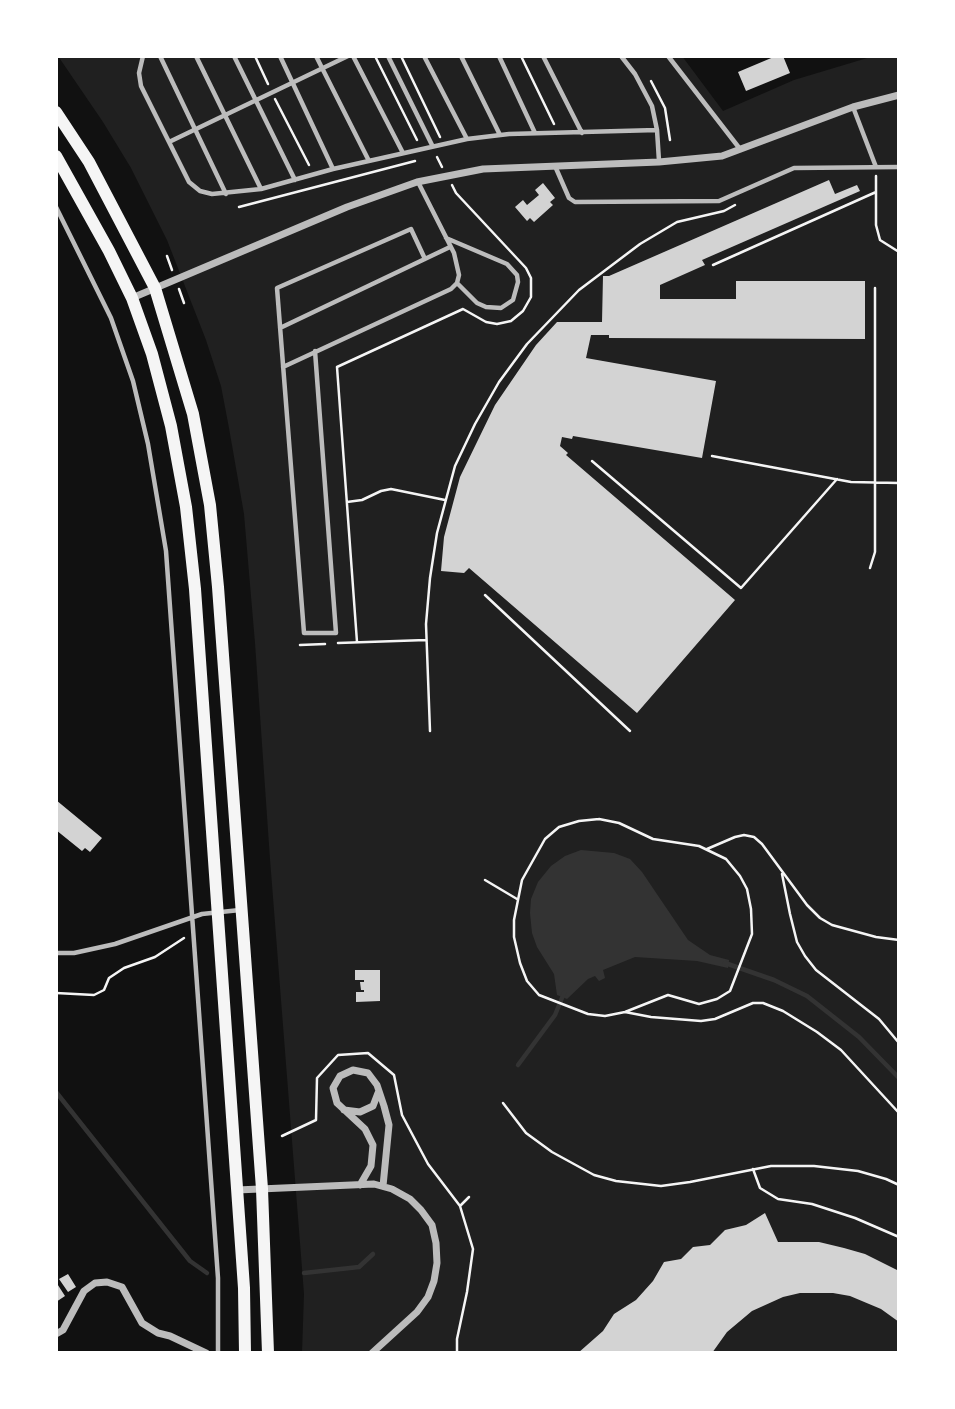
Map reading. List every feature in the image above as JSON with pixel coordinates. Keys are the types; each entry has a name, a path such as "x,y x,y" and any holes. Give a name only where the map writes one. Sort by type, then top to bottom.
{"main road":[{"path":"56,112 89,162 155,288 193,414 210,505 262,1189 268,1353"},
{"path":"56,156 132,298 152,354 172,426 186,508 195,589 244,1288 245,1353"},
{"path":"209,795 232,793"}],"street":[{"path":"132,298 368,199 418,182 483,169 699,159 741,150 853,107 899,95"},
{"path":"360,1185 372,1166 373,1145 365,1129 337,1103 333,1088 340,1076 353,1070 368,1073 377,1086 388,1125 383,1186"},
{"path":"344,1110 360,1112 373,1106 378,1092"},
{"path":"237,1190 383,1186 410,1199 432,1225 437,1263 428,1297 416,1312 372,1353"},
{"path":"56,1334 63,1330 84,1291 95,1283 107,1282 122,1287 142,1323 158,1333 206,1353"}],"lane":[{"path":"143,56 139,73 141,86 189,182 200,191 226,195 467,139 535,133 657,130"},
{"path":"159,56 226,195"},
{"path":"196,56 261,189"},
{"path":"234,56 295,180"},
{"path":"280,56 333,169"},
{"path":"316,56 369,161"},
{"path":"169,142 351,56 403,153"},
{"path":"388,56 432,145"},
{"path":"424,56 467,139"},
{"path":"460,56 500,135"},
{"path":"499,56 535,133"},
{"path":"543,56 582,133"},
{"path":"621,56 635,74 652,106 659,162"},
{"path":"668,56 741,150"},
{"path":"853,107 876,167"},
{"path":"555,166 569,198 575,202 719,201 794,168 899,167"},
{"path":"283,366 451,289 457,283 457,264 418,182"},
{"path":"56,207 111,318 133,381 148,444 166,551 218,1278 218,1353"},
{"path":"315,351 336,633 304,633 276,288 411,229 425,259"},
{"path":"446,238 507,264 513,268 518,282 513,300 501,308 477,303 457,283"},
{"path":"279,328 450,247"},
{"path":"56,953 74,953 115,944 193,918 241,910"}],"path":[{"path":"255,56 314,174"},
{"path":"374,56 421,148"},
{"path":"401,56 443,143"},
{"path":"521,56 554,122 555,133"},
{"path":"357,642 337,368 463,309 486,322 497,324 511,321 523,311 531,297 531,278 526,268 456,193 437,157"},
{"path":"239,207 422,159"},
{"path":"876,176 876,225 880,240 899,252"},
{"path":"713,265 876,192"},
{"path":"430,731 427,640 430,578 445,500 455,466 481,414 513,363 553,315 579,290 640,244 677,222 724,211 736,205"},
{"path":"870,568 875,552 875,288"},
{"path":"712,456 837,479 899,483"},
{"path":"592,461 741,588 837,479"},
{"path":"347,502 362,500 391,489 445,500"},
{"path":"485,595 630,731"},
{"path":"300,645 427,640"},
{"path":"600,818 619,822 653,839 706,849 726,859 747,889 752,934 730,992 717,999 698,1004 668,995 625,1012 605,1016 588,1014 539,995 527,981 514,937 517,899 522,880 545,839 559,827 600,818"},
{"path":"706,849 735,837 754,837 807,905 832,925 899,940"},
{"path":"782,870 797,942 805,956 816,970 879,1019 899,1043"},
{"path":"485,880 517,899"},
{"path":"56,993 94,995 104,990 109,978 124,968 155,957 194,931"},
{"path":"625,1012 701,1021 715,1019 753,1003 763,1003 783,1011 841,1050 899,1113"},
{"path":"282,1136 316,1121 317,1078 338,1055 368,1053 394,1075 402,1115 428,1164 460,1206 473,1249 457,1339 457,1353"},
{"path":"503,1103 526,1133 552,1152 594,1175 616,1181 661,1186 771,1166 814,1166 858,1171 899,1185"},
{"path":"754,1169 760,1188 778,1199 812,1204 855,1217 899,1237"},
{"path":"460,1206 469,1197"}],"shaded area":[{"path":"58,56 682,56 723,111 794,80 874,56 899,56 899,1353 302,1353 304,1294 255,643 244,514 229,428 221,386 206,340 167,240 131,168"},
{"path":"581,850 614,853 630,859 642,872 688,940 710,955 729,960 728,968 697,961 635,957 603,970 605,978 599,981 595,976 588,979 567,999 557,995 554,974 537,947 532,933 531,899 538,882 551,866 565,856"}],"building":[{"path":"776,56 783,56 790,73 746,91 738,72"},
{"path":"829,180 835,194 857,185 860,191 702,260 705,265 660,285 660,299 736,299 736,281 865,281 865,339 609,338 609,335 591,335 586,358 716,381 702,458 573,436 572,439 562,437 560,446 568,453 566,455 735,600 637,713 469,568 464,573 441,571 444,537 460,477 495,405 536,345 557,322 602,322 603,276 609,276"},
{"path":"543,183 555,198 550,202 553,205 534,222 530,218 527,221 515,207 523,200 527,205 539,195 535,190"},
{"path":"56,800 102,838 90,852 85,848 82,851 56,830"},
{"path":"355,970 380,970 380,1001 356,1002 356,992 364,992 360,982 364,980 355,980"},
{"path":"765,1213 778,1242 819,1242 865,1254 899,1271 899,1322 881,1309 850,1296 800,1293 783,1297 752,1311 727,1332 712,1353 578,1353 603,1331 614,1314 636,1300 653,1281 664,1262 681,1259 693,1247 710,1245 725,1230 746,1225"},
{"path":"68,1274 76,1287 68,1292 59,1279"},
{"path":"56,1282 65,1296 56,1302"}],"waterway":[{"path":"725,963 774,980 807,996 859,1037 899,1078"},
{"path":"518,1065 555,1015 564,993"},
{"path":"56,1092 190,1261 207,1273"},
{"path":"304,1273 359,1267 373,1254"}]}
